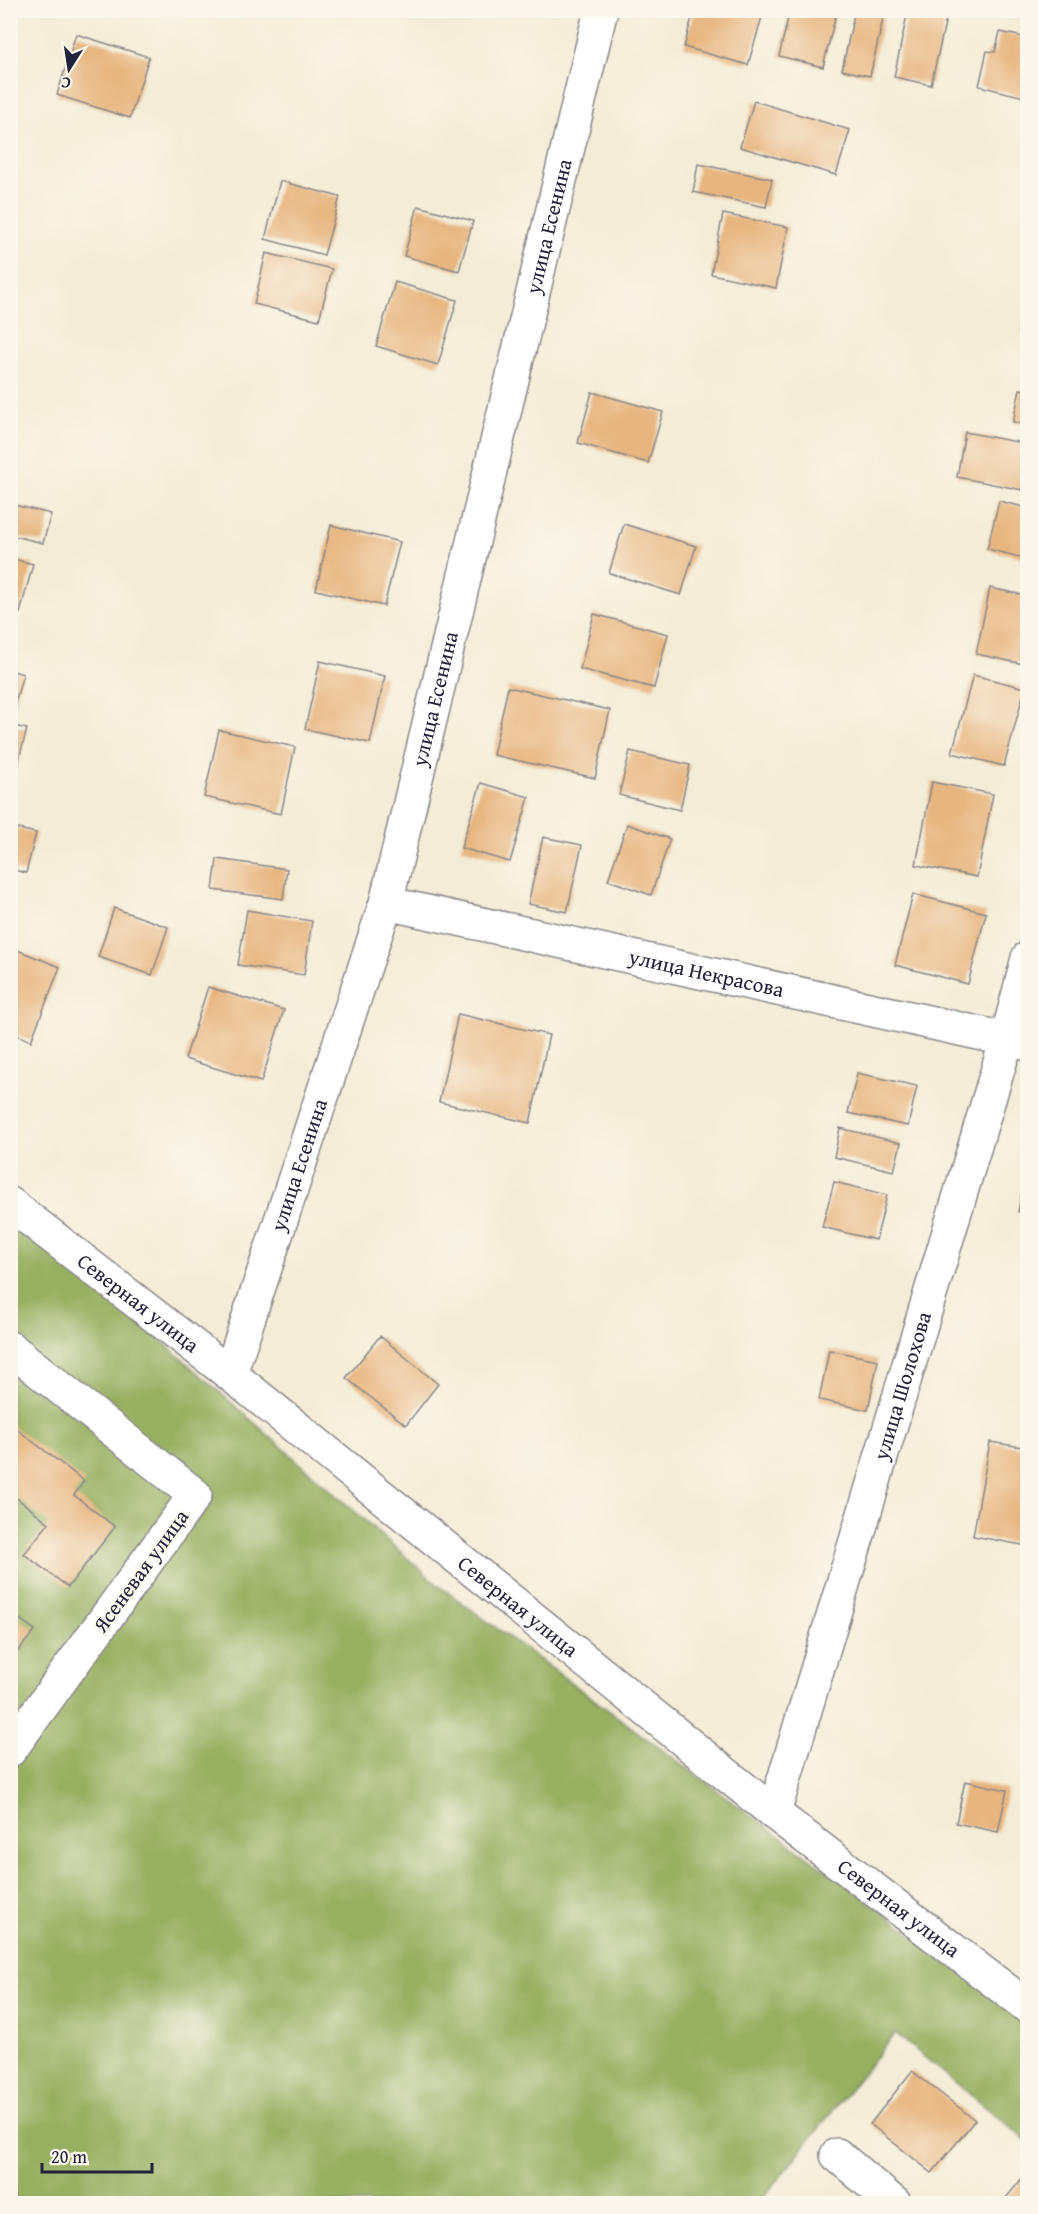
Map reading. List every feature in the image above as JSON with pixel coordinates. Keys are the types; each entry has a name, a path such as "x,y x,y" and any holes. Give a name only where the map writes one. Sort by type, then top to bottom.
{"street":[{"name":"улица Есенина","path":"230,1374 386,903 601,10"},
{"name":"улица Некрасова","path":"386,903 1017,1041"},
{"name":"улица Шолохова","path":"774,1813 1017,1041 1028,958"},
{"name":"Северная улица","path":"10,1204 230,1374 774,1813 1028,2007"},
{"name":"Ясеневая улица","path":"10,1348 195,1495 10,1750"},
{"path":"837,2155 895,2204"}],"green space":[{"path":"10,1207 438,1585 1027,2018 1027,2141 895,2033 759,2203 25,2204 11,2192"}],"building":[{"path":"694,10 764,10 748,65 684,47"},
{"path":"790,10 837,10 823,67 779,56"},
{"path":"855,10 885,10 870,76 842,70"},
{"path":"908,10 948,10 931,85 894,77"},
{"path":"1000,32 1028,38 1028,98 979,86 987,51 995,52"},
{"path":"76,34 149,57 130,118 57,95"},
{"path":"754,101 850,130 836,175 740,147"},
{"path":"698,164 772,179 766,207 693,192"},
{"path":"280,181 340,197 324,255 265,239"},
{"path":"418,206 473,221 459,271 404,256"},
{"path":"723,214 788,227 776,288 711,274"},
{"path":"266,253 332,269 319,320 254,304"},
{"path":"395,282 457,300 438,365 376,346"},
{"path":"1028,313 1028,336 1022,334"},
{"path":"1020,389 1028,391 1028,425 1013,422"},
{"path":"592,392 663,412 648,463 578,443"},
{"path":"965,432 1028,444 1028,491 957,477"},
{"path":"999,501 1028,508 1028,559 987,549"},
{"path":"10,504 51,514 43,543 10,535"},
{"path":"624,524 696,546 681,595 609,573"},
{"path":"331,525 400,542 384,606 316,590"},
{"path":"10,558 33,564 20,613 10,610"},
{"path":"990,588 1028,596 1028,665 976,654"},
{"path":"594,614 668,634 654,688 580,669"},
{"path":"320,661 385,676 370,743 305,729"},
{"path":"10,670 23,674 14,707 10,706"},
{"path":"973,675 1025,688 1004,766 952,753"},
{"path":"508,687 610,710 595,778 493,755"},
{"path":"10,725 27,729 15,774 10,773"},
{"path":"219,730 295,747 281,814 204,797"},
{"path":"630,751 690,765 680,810 619,795"},
{"path":"932,782 993,794 977,877 916,865"},
{"path":"481,783 529,797 510,862 461,848"},
{"path":"627,824 670,839 651,895 608,880"},
{"path":"10,827 36,833 26,873 10,869"},
{"path":"543,837 582,845 567,912 528,904"},
{"path":"217,859 287,869 283,899 213,890"},
{"path":"913,894 986,913 968,984 895,965"},
{"path":"114,908 168,927 152,975 98,957"},
{"path":"247,910 312,921 304,975 238,965"},
{"path":"10,947 60,967 31,1041 10,1032"},
{"path":"208,987 284,1010 261,1082 185,1059"},
{"path":"458,1014 549,1035 530,1123 439,1102"},
{"path":"857,1073 917,1086 908,1126 848,1113"},
{"path":"840,1128 901,1143 894,1171 834,1157"},
{"path":"1026,1172 1028,1172 1028,1214 1018,1212"},
{"path":"834,1182 887,1195 876,1240 822,1227"},
{"path":"380,1336 438,1384 406,1425 346,1378"},
{"path":"829,1350 878,1360 868,1410 819,1400"},
{"path":"10,1424 84,1481 74,1495 115,1527 68,1587 24,1554 49,1523 10,1493"},
{"path":"990,1442 1028,1448 1028,1546 973,1536"},
{"path":"10,1612 35,1630 10,1661"},
{"path":"965,1781 1007,1790 998,1832 956,1823"},
{"path":"912,2071 975,2120 932,2173 870,2124"},
{"path":"1024,2176 1028,2179 1028,2204 1001,2204"}]}
